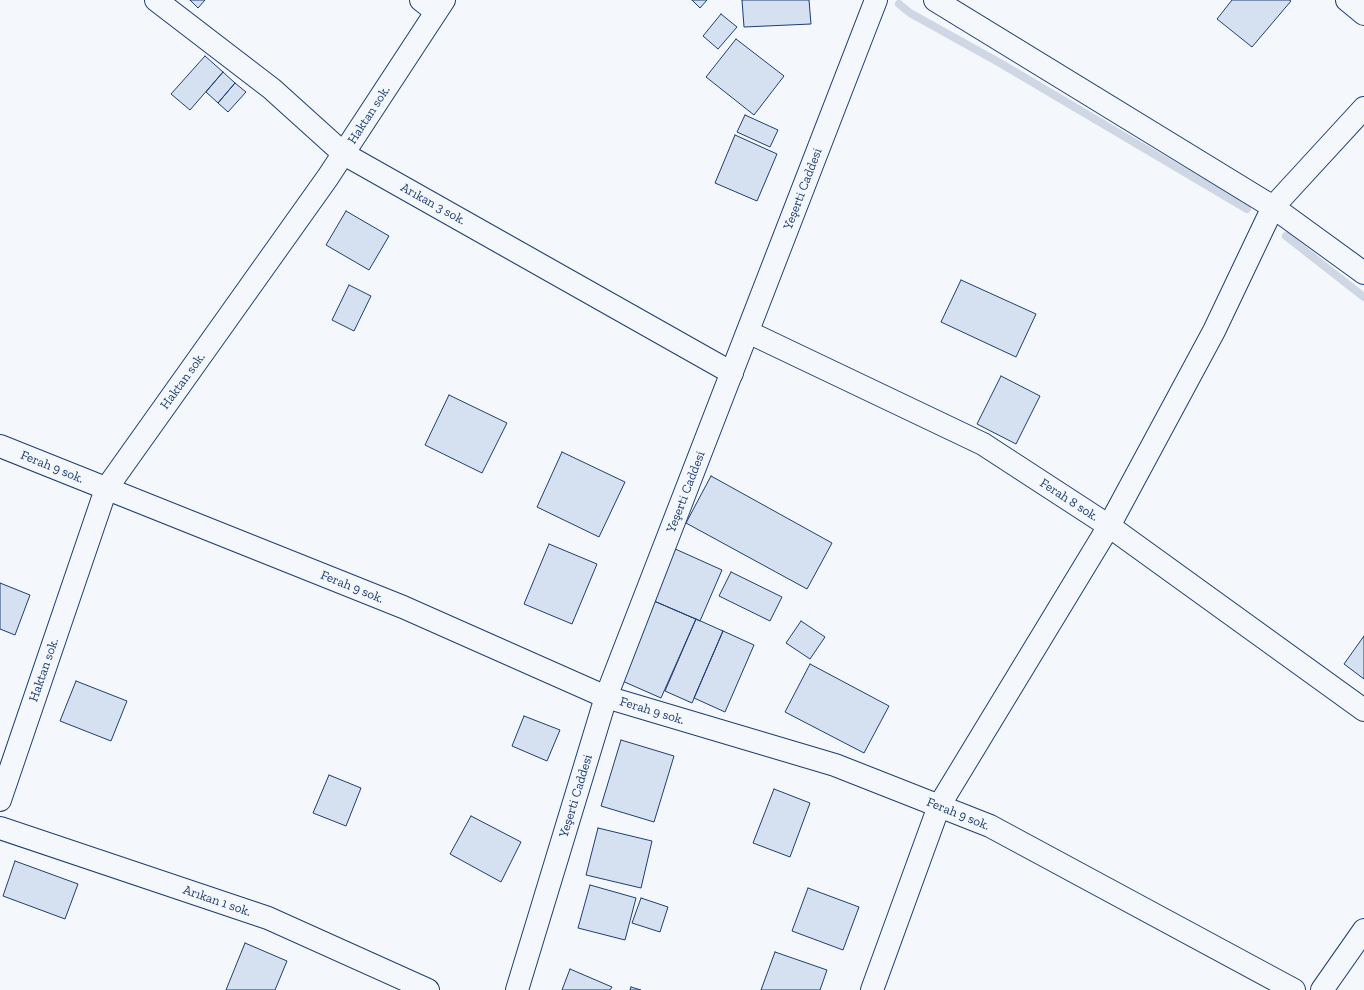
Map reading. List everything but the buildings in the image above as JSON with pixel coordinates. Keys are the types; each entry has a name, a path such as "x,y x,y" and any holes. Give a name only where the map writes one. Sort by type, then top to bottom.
{"street":[{"name":"Arıkan 3 sok.","path":"156,0 272,89 344,154 732,373"},
{"name":"Yeşerti Caddesi","path":"517,990 606,697 876,0"},
{"path":"935,0 1273,207 1364,272"},
{"path":"1347,0 1364,14"},
{"name":"Haktan sok.","path":"0,800 106,489 344,154 434,4"},
{"path":"872,990 939,806 1109,526 1214,331 1273,207 1364,108"},
{"name":"Ferah 8 sok.","path":"748,332 982,444 1109,526 1364,710"},
{"name":"Ferah 9 sok.","path":"0,446 403,607 606,697 835,765 990,826 1294,990"},
{"name":"Arıkan 1 sok.","path":"0,828 268,918 428,990"},
{"path":"1322,990 1364,930"}],"waterway":[{"path":"899,4 910,13 1000,63 1247,209"},
{"path":"1286,236 1364,297"}]}
